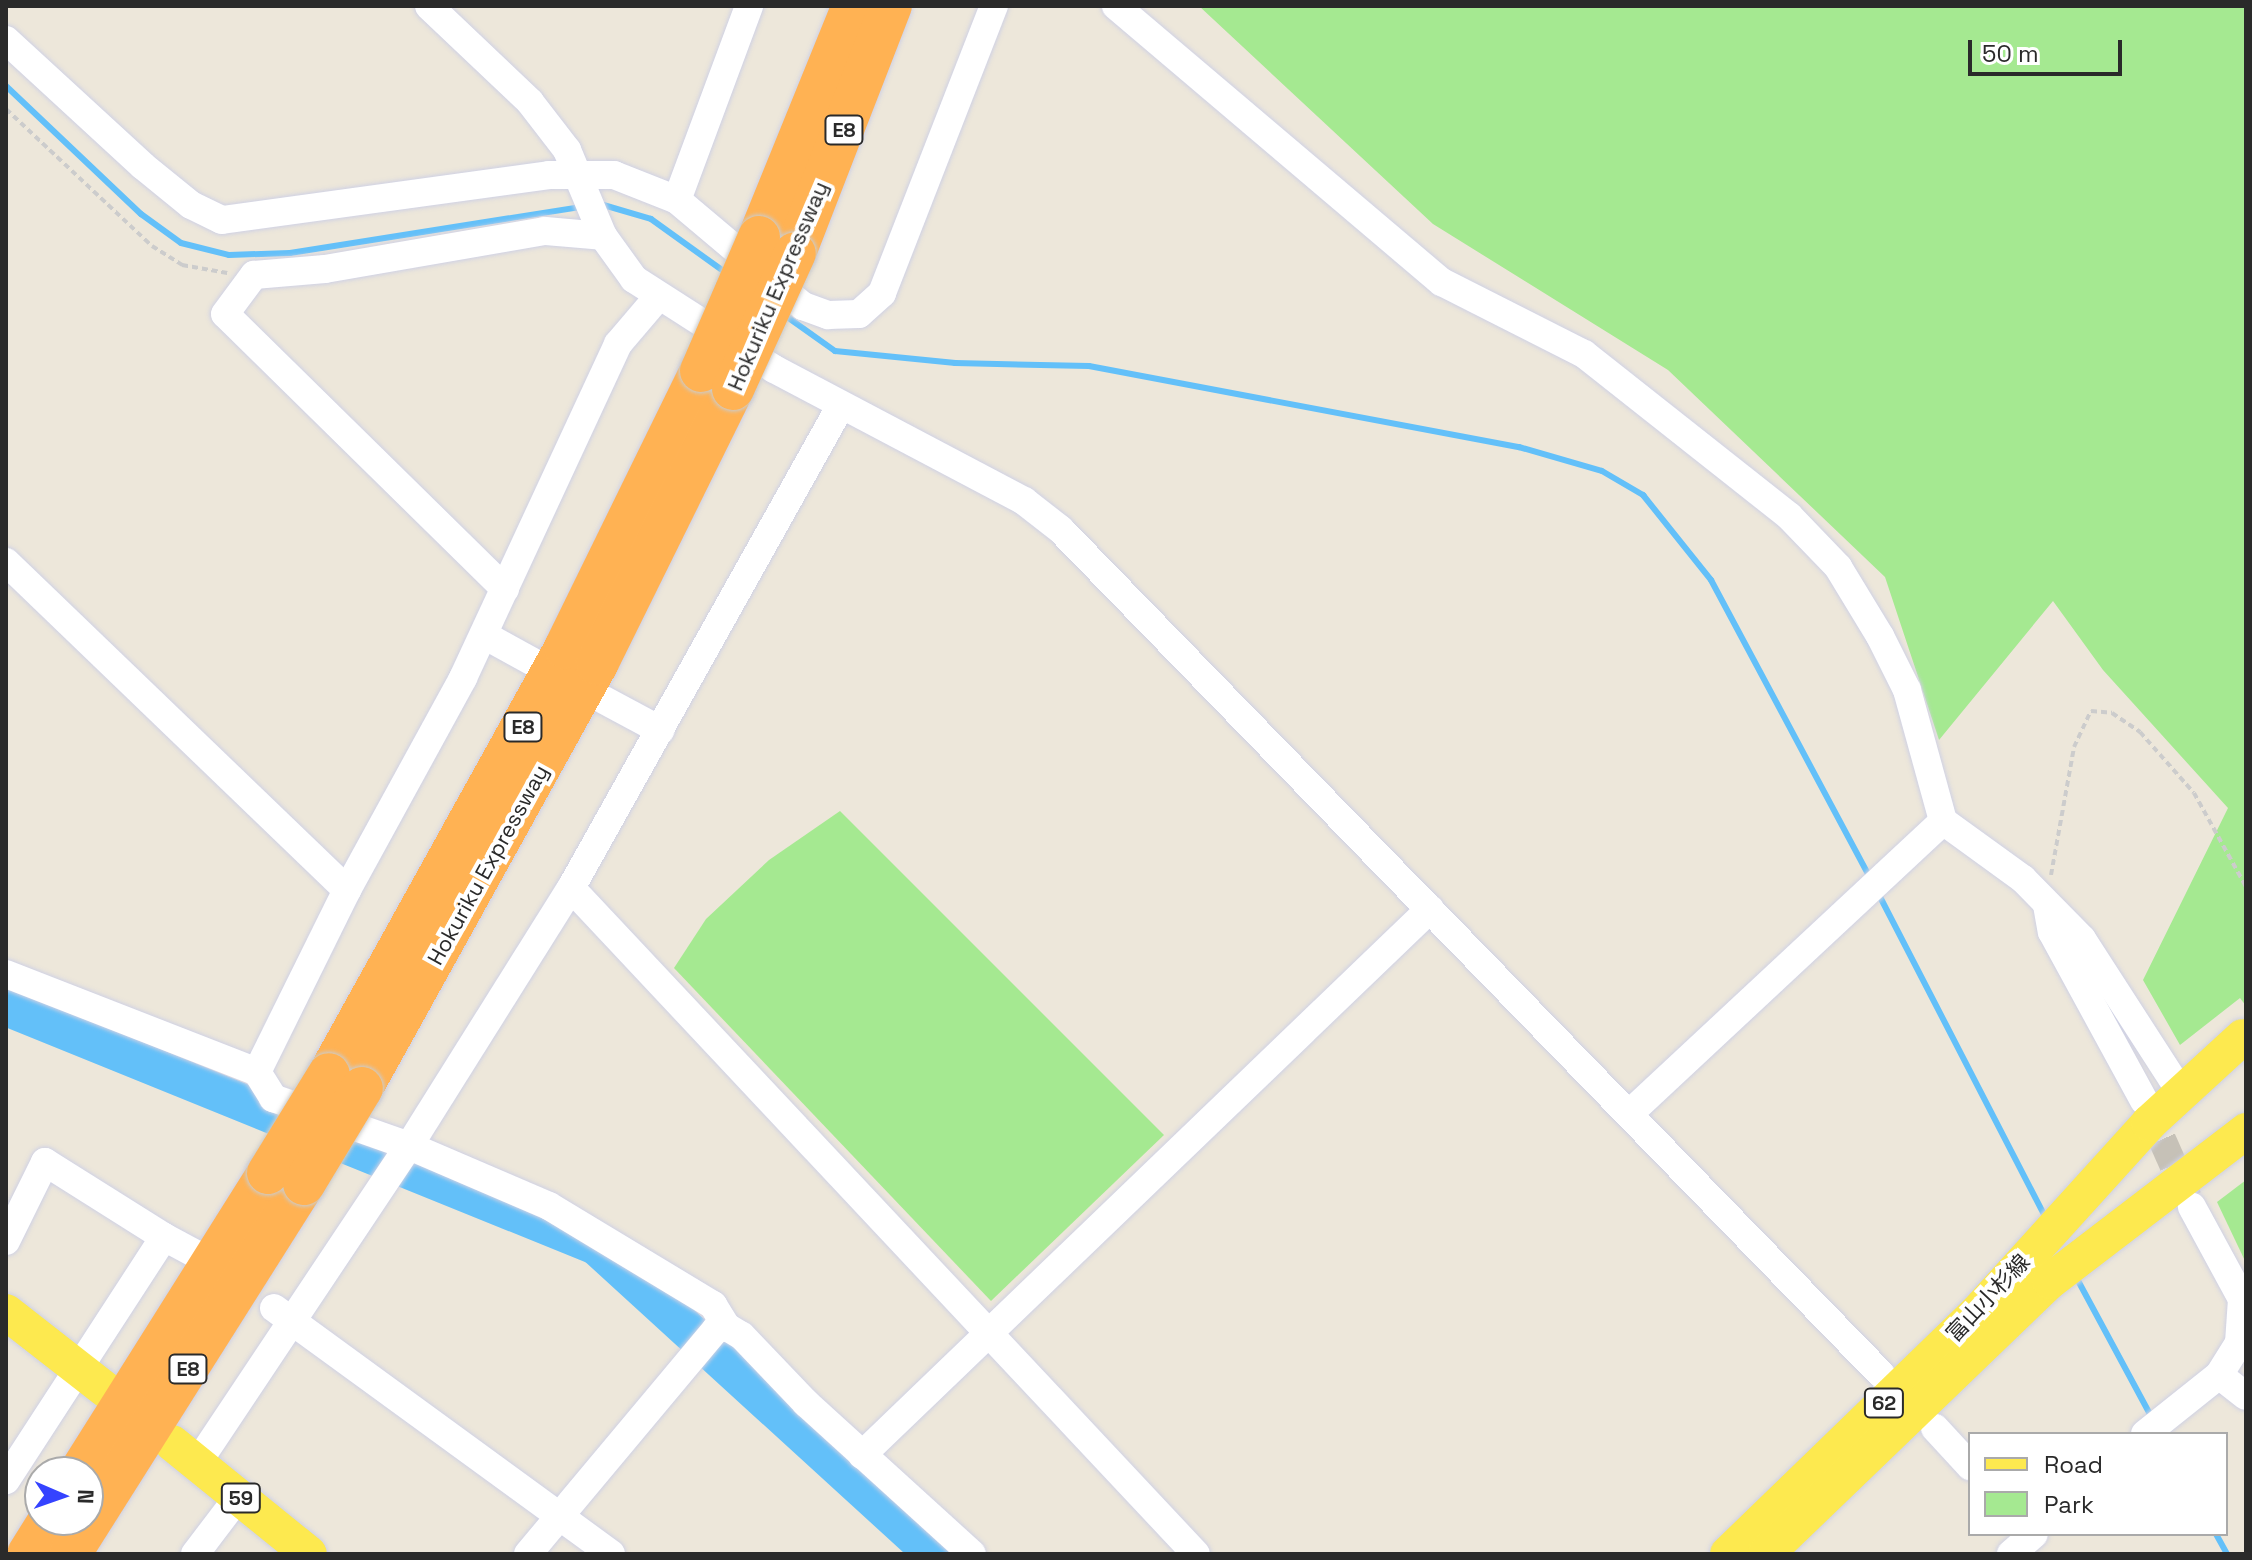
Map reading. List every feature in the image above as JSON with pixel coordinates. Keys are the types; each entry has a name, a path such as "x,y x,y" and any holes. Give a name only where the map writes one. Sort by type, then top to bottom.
{"highway":[{"name":"Hokuriku Expressway","path":"777,245 853,6"},
{"name":"Hokuriku Expressway","path":"70,1554 286,1178 591,677 777,245 891,6"},
{"name":"Hokuriku Expressway","path":"91,1456 286,1178"},
{"path":"28,1554 39,1536"}],"main road":[{"name":"富山小杉線","path":"1728,1554 1976,1314 2071,1207 2243,1037"},
{"name":"富山小杉線","path":"1766,1554 2050,1281 2246,1131"},
{"path":"6,1312 106,1390"},
{"name":"59","path":"185,1453 309,1554"}],"street":[{"path":"429,6 530,102 567,150 603,236 634,279 658,297 840,407 1024,501 1060,529 1881,1374"},
{"path":"677,200 749,6"},
{"path":"6,40 143,166 191,205 222,220 614,175 677,200 803,306 828,315 859,314 882,293 994,6"},
{"path":"1116,6 1442,282 1584,354 1789,516 1838,567 1880,636 1907,690 1943,821 2047,900 2082,939 2182,1094"},
{"path":"505,589 225,314 254,275 325,269 545,231 603,236"},
{"path":"257,1072 347,890 484,635 618,344 658,297"},
{"path":"185,1453 406,1150 571,888 840,407"},
{"path":"6,562 347,890"},
{"path":"484,635 533,662"},
{"path":"604,700 660,730"},
{"path":"1629,1114 1943,821"},
{"path":"571,888 991,1332 1196,1554"},
{"path":"2047,900 2052,932 2144,1101"},
{"path":"862,1455 1430,909"},
{"path":"6,974 257,1072 273,1098 406,1150 487,1177 614,1241 713,1305 722,1328 742,1336 862,1455 972,1554"},
{"path":"6,1241 45,1162 194,1253"},
{"path":"2155,1426 2219,1375 2239,1343 2242,1299 2192,1207"},
{"path":"6,1480 164,1237"},
{"path":"283,1315 562,1514 611,1554"},
{"path":"528,1554 722,1328"},
{"path":"2219,1375 2246,1396"},
{"path":"1935,1428 1968,1464"},
{"path":"195,1554 239,1496"},
{"path":"2011,1554 2032,1536"},
{"path":"2035,1536 2044,1554"}],"path":[{"path":"6,109 152,246 182,265 254,275"},
{"path":"2047,900 2074,747 2091,711 2112,713 2140,732 2194,793 2246,887"}],"green space":[{"path":"1199,6 2246,6 2246,1006 2240,998 2180,1045 2143,980 2228,808 2103,670 2053,601 1939,740 1885,577 1668,370 1433,224"},
{"path":"840,811 1164,1135 991,1301 674,968 706,919 769,860"},
{"path":"2246,1180 2246,1263 2217,1202"}],"waterway":[{"path":"6,86 141,214 181,243 229,255 290,253 581,207"},
{"path":"600,204 651,219 729,275"},
{"path":"783,314 835,351 955,363 1089,366 1519,447 1602,471 1643,495 1711,580 1870,878"},
{"path":"1877,891 2046,1219"},
{"path":"6,1007 596,1246 933,1554"},
{"path":"2075,1275 2153,1420"},
{"path":"2217,1536 2227,1554"}],"tunnel":[{"path":"2145,1101 2188,1198"}]}
